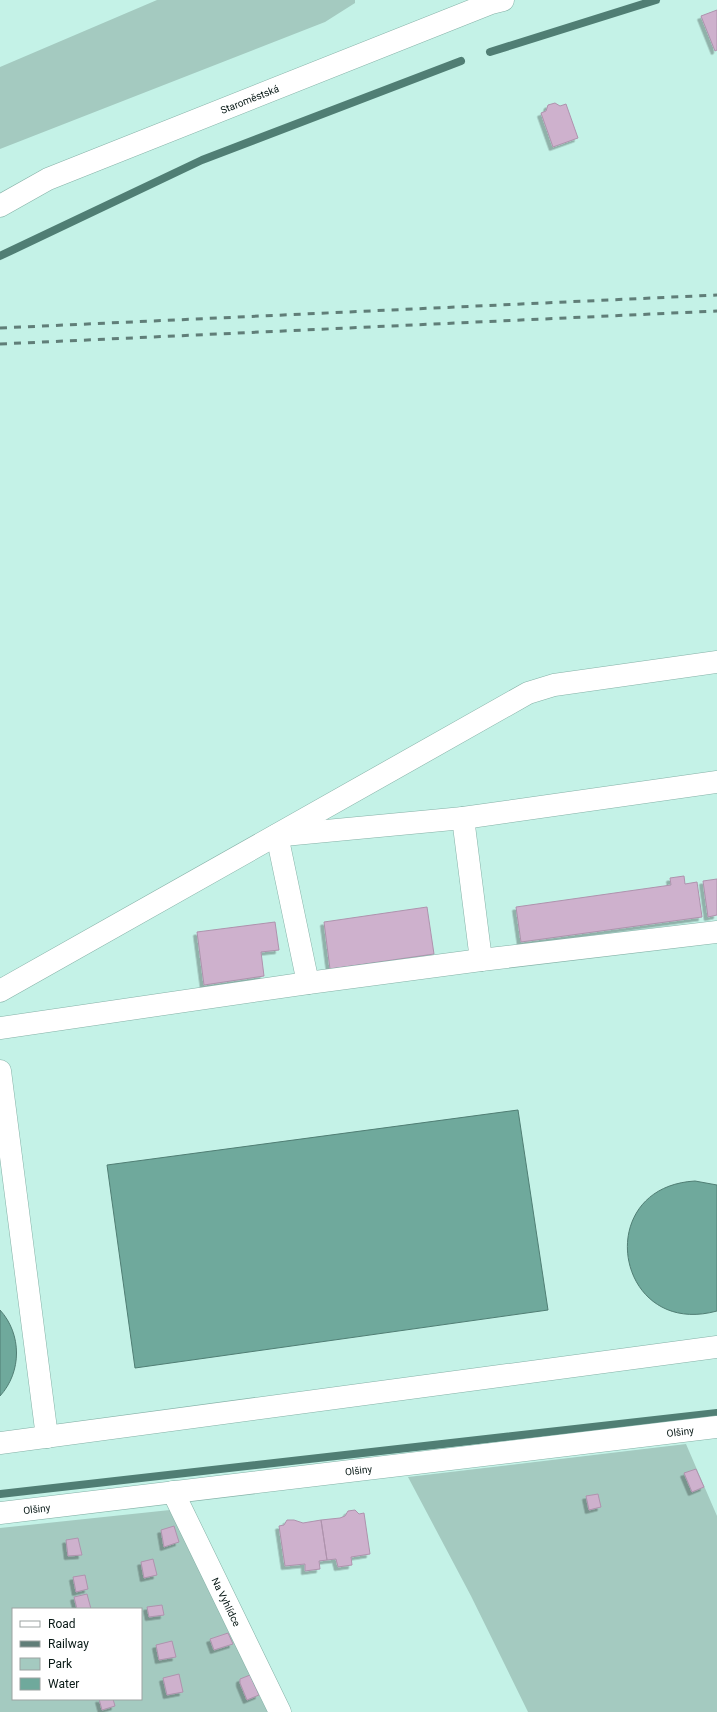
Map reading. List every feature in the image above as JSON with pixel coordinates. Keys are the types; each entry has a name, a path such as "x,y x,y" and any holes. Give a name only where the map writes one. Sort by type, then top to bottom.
{"street":[{"name":"Staroměstská","path":"0,206 48,179 495,1"},
{"path":"0,991 528,692 554,685 717,662"},
{"path":"276,835 463,818 717,782"},
{"path":"463,818 482,960"},
{"path":"276,835 308,983"},
{"path":"0,1028 308,983 482,960 717,932"},
{"path":"0,1071 47,1437"},
{"path":"0,1443 717,1347"},
{"name":"Olšiny","path":"0,1513 717,1427"},
{"name":"Na Vyhlídce","path":"173,1492 280,1712"}],"green space":[{"path":"157,0 355,0 355,3 325,22 0,149 0,67"},
{"path":"686,1444 717,1516 717,1712 528,1712 471,1596 408,1477"},
{"path":"170,1510 268,1712 0,1712 0,1528"}],"water":[{"path":"518,1110 548,1310 135,1368 107,1165"},
{"path":"695,1181 717,1185 717,1311 682,1314 656,1303 638,1284 628,1259 629,1232 640,1208 662,1189"},
{"path":"0,1310 12,1330 16,1353 12,1376 0,1396"}],"building":[{"path":"717,10 717,50 715,51 701,16"},
{"path":"555,103 560,106 566,104 578,138 553,147 541,113 546,111 548,105"},
{"path":"684,876 685,884 697,882 702,917 521,942 516,907 671,885 670,878"},
{"path":"717,879 717,915 708,917 703,881"},
{"path":"427,907 434,954 330,969 324,922"},
{"path":"275,922 279,950 261,952 264,976 204,985 197,932"},
{"path":"696,1469 704,1487 692,1492 684,1473"},
{"path":"598,1494 601,1507 589,1510 586,1496"},
{"path":"355,1510 359,1514 364,1513 370,1554 351,1557 352,1565 338,1567 336,1559 327,1560 321,1520 340,1518 345,1516 348,1511"},
{"path":"287,1520 294,1520 303,1523 321,1520 327,1560 319,1561 320,1569 305,1571 305,1564 285,1566 279,1526 284,1525"},
{"path":"174,1526 179,1542 164,1547 161,1530"},
{"path":"78,1538 82,1555 68,1556 66,1540"},
{"path":"153,1559 157,1575 144,1578 141,1562"},
{"path":"85,1575 88,1589 76,1592 73,1577"},
{"path":"87,1594 91,1608 77,1608 74,1597"},
{"path":"162,1605 164,1615 149,1617 147,1607"},
{"path":"228,1633 233,1644 214,1650 210,1639"},
{"path":"172,1641 176,1657 159,1660 156,1645"},
{"path":"179,1674 183,1692 167,1695 163,1678"},
{"path":"250,1675 259,1695 247,1700 240,1683 240,1679"},
{"path":"99,1700 113,1700 115,1706 102,1710"}],"waterway":[{"path":"490,52 656,0"},
{"path":"0,256 202,160 461,61"},
{"path":"0,1494 717,1413"}],"railway":[{"path":"0,328 717,295"},
{"path":"0,344 717,311"}]}
